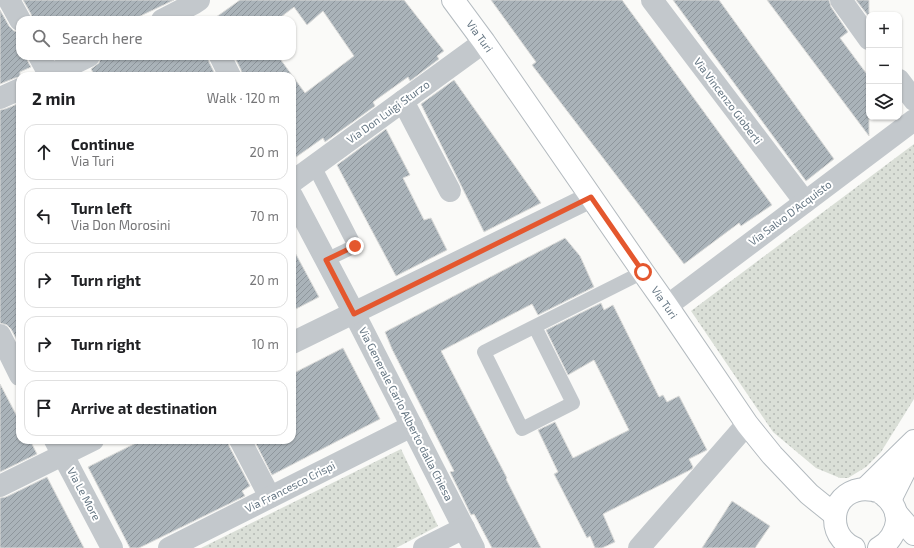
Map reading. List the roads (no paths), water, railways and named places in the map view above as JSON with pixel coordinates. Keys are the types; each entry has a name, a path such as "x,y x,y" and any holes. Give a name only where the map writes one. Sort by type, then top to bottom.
{"street":[{"path":"9,0 18,16"},
{"name":"Via Turi","path":"452,0 484,42 747,424 777,461 809,494 840,536"},
{"name":"Via Vincenzo Gioberti","path":"652,0 804,202"},
{"path":"841,0 866,34"},
{"path":"172,16 196,6"},
{"name":"Via Don Luigi Sturzo","path":"296,179 484,42"},
{"path":"41,60 47,72"},
{"path":"57,72 81,60"},
{"path":"222,60 228,72"},
{"path":"902,84 914,100"},
{"path":"0,98 16,91"},
{"path":"403,101 450,191"},
{"name":"Via Salvo D'Acquisto","path":"667,306 914,120"},
{"path":"296,341 591,197"},
{"name":"Via Generale Carlo Alberto dalla Chiesa","path":"296,204 474,548"},
{"path":"7,349 16,367"},
{"path":"639,548 747,424"},
{"name":"Via Francesco Crispi","path":"169,548 412,426"},
{"path":"865,489 914,441"},
{"path":"0,486 59,447 74,444"},
{"path":"242,444 270,497"},
{"name":"Via Le More","path":"59,447 112,548"},
{"path":"882,548 893,536 897,521 893,506 914,452"},
{"path":"840,536 838,506 843,498 850,493 865,489 879,492 893,506 914,534"},
{"path":"424,548 464,528"}],"lane":[{"path":"314,166 355,246 326,260"},
{"path":"535,327 573,403 522,429 484,352 643,272"}]}
